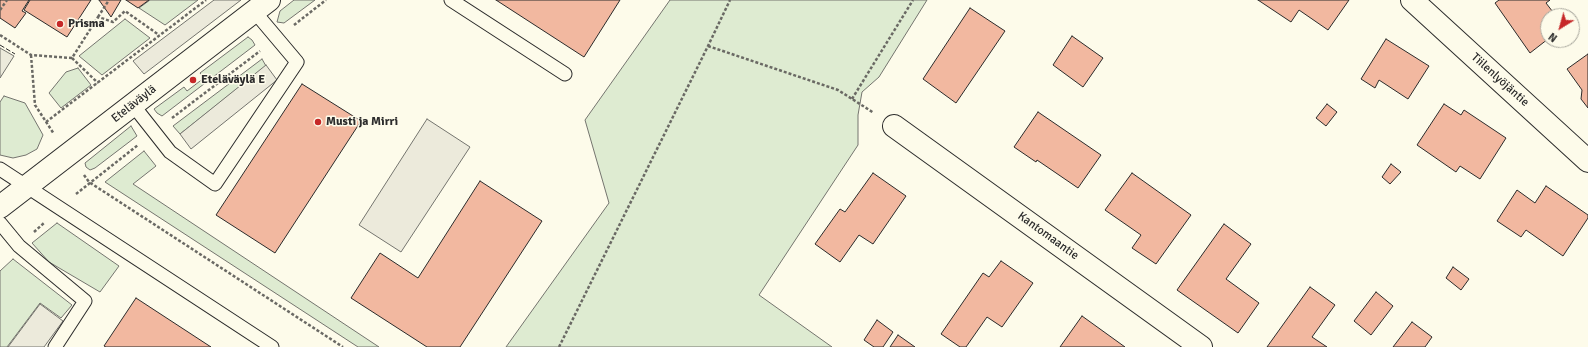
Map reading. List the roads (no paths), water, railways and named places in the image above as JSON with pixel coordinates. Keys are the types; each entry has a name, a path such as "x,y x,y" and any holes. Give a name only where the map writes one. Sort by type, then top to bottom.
{"street":[{"name":"Tiilenlyöjäntie","path":"1412,0 1588,161"},
{"name":"Eteläväylä","path":"0,207 261,5"},
{"name":"Kantomaantie","path":"894,126 1201,347"}],"lane":[{"path":"451,0 565,74"},
{"path":"133,105 170,152 215,184 297,62 261,5"},
{"path":"0,169 272,347"},
{"path":"0,223 19,246 85,301 55,347"}],"place":[{"name":"Prisma","path":"60,24"},
{"name":"Eteläväylä E","path":"193,80"},
{"name":"Musti ja Mirri","path":"318,122"}]}
